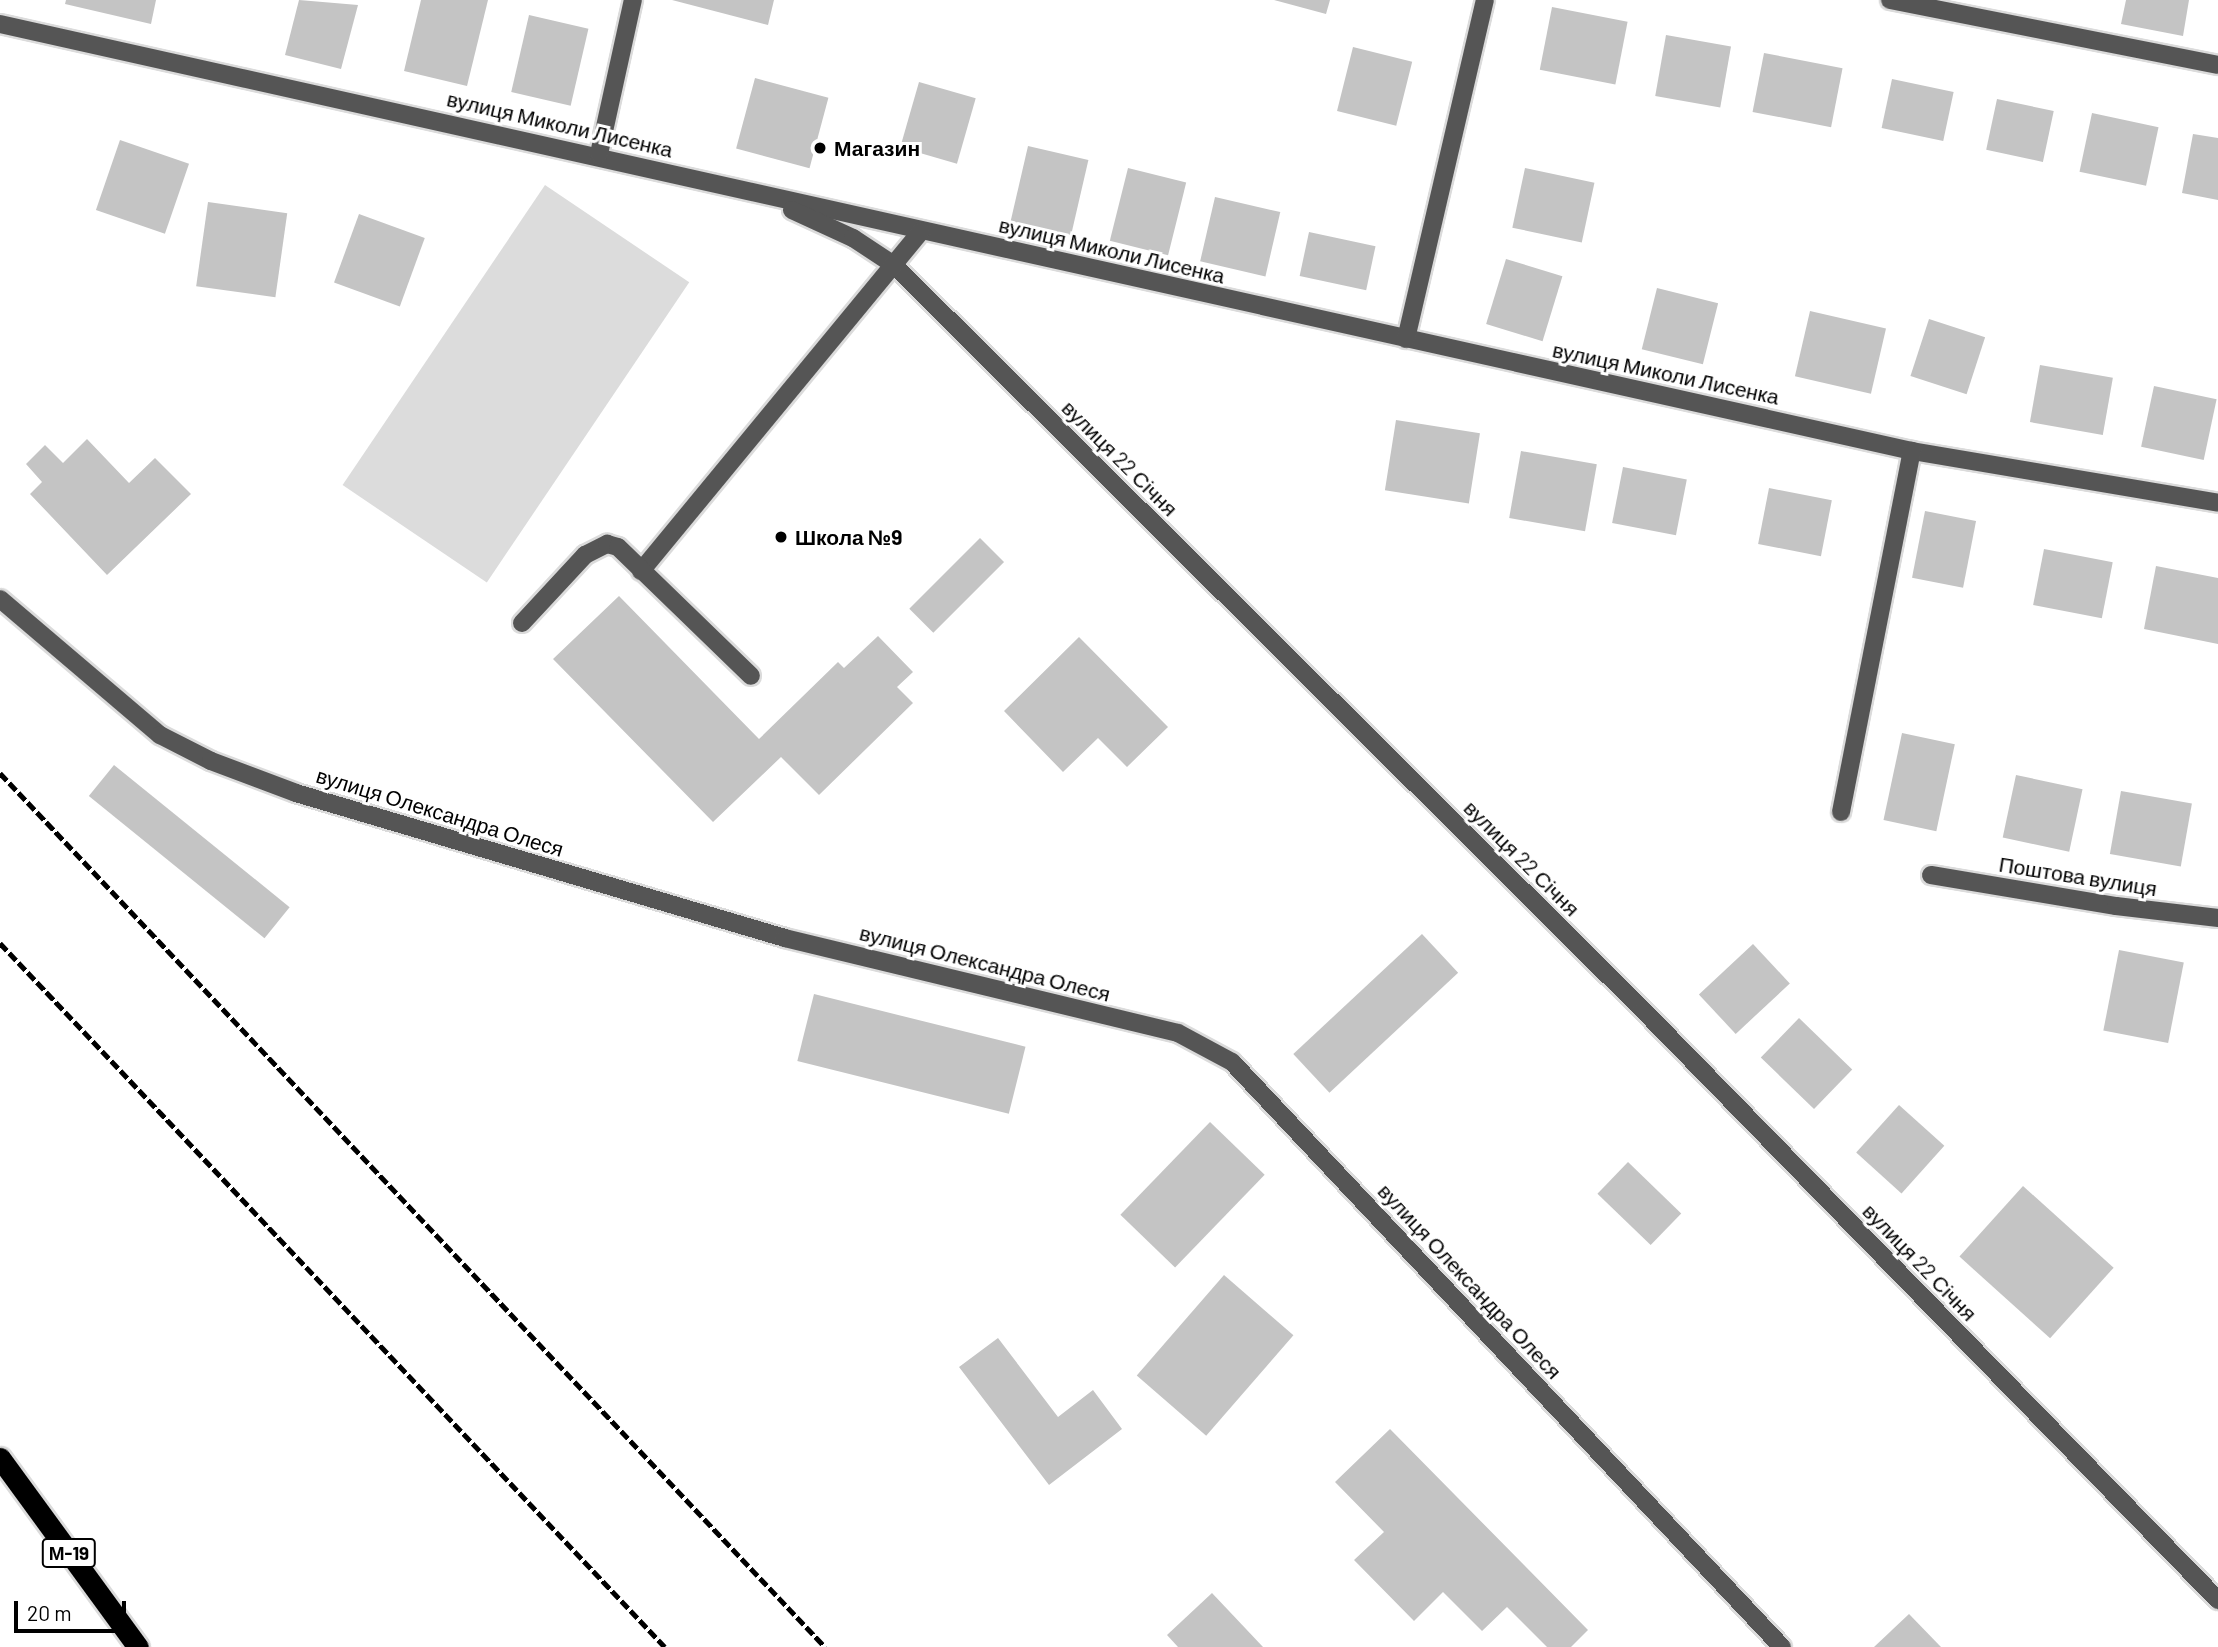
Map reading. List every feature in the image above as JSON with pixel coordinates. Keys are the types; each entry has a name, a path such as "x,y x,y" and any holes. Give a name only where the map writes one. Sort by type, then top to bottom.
{"highway":[{"name":"М-19","path":"0,1458 138,1647"}],"street":[{"path":"599,155 633,0"},
{"path":"1406,339 1485,0"},
{"path":"1890,0 2218,65"},
{"name":"вулиця Миколи Лисенка","path":"0,24 599,155 757,194 1912,451 2218,503"},
{"name":"вулиця 22 Січня","path":"757,194 853,238 894,265 1643,1010 2218,1600"},
{"path":"641,571 922,231"},
{"path":"1841,812 1912,451"},
{"path":"522,622 596,547 618,547 751,676"},
{"name":"вулиця Олександра Олеся","path":"0,599 160,736 211,761 296,793 785,938 1178,1033 1231,1062 1782,1647"},
{"name":"Поштова вулиця","path":"1931,875 2116,906 2218,918"}],"shaded area":[{"path":"545,185 689,282 487,582 343,485"}],"building":[{"path":"66,0 156,0 151,24 65,4"},
{"path":"299,0 358,5 341,69 285,55"},
{"path":"421,0 488,0 467,86 404,71"},
{"path":"672,0 774,0 768,25"},
{"path":"1274,0 1330,0 1326,14"},
{"path":"2126,0 2189,0 2183,36 2121,24"},
{"path":"1552,7 1628,22 1615,85 1540,70"},
{"path":"529,15 588,29 571,106 511,92"},
{"path":"1666,35 1731,46 1720,108 1655,96"},
{"path":"1353,47 1412,62 1396,126 1337,111"},
{"path":"1764,53 1843,68 1831,127 1753,112"},
{"path":"755,78 828,98 810,168 736,149"},
{"path":"1892,79 1954,92 1943,141 1882,128"},
{"path":"919,82 976,98 957,164 900,147"},
{"path":"1997,99 2054,111 2043,162 1986,150"},
{"path":"2092,113 2159,127 2146,186 2080,172"},
{"path":"2193,134 2218,138 2218,200 2182,193"},
{"path":"120,140 189,164 165,234 96,210"},
{"path":"1028,146 1088,160 1071,235 1011,221"},
{"path":"1128,168 1186,183 1168,255 1110,241"},
{"path":"1525,168 1594,183 1582,242 1512,228"},
{"path":"1215,197 1280,212 1265,276 1200,261"},
{"path":"208,202 287,213 275,297 196,286"},
{"path":"359,214 425,238 400,307 334,283"},
{"path":"1309,232 1376,246 1366,290 1300,276"},
{"path":"1506,259 1562,276 1543,341 1486,324"},
{"path":"1657,288 1718,303 1703,364 1642,349"},
{"path":"1810,311 1886,329 1871,394 1795,376"},
{"path":"1929,319 1985,337 1967,394 1910,376"},
{"path":"2040,365 2113,378 2103,435 2030,422"},
{"path":"2154,386 2217,399 2204,460 2141,447"},
{"path":"1396,420 1480,433 1469,503 1385,490"},
{"path":"87,439 129,483 155,458 191,494 107,575 30,494 42,482 26,464 45,445 63,463"},
{"path":"1521,451 1597,464 1585,531 1509,518"},
{"path":"1623,467 1687,479 1676,535 1612,523"},
{"path":"1769,488 1832,500 1821,556 1758,544"},
{"path":"1925,511 1976,521 1963,588 1912,578"},
{"path":"980,538 1004,562 933,633 909,609"},
{"path":"2044,549 2113,562 2102,618 2033,605"},
{"path":"2156,566 2218,578 2218,644 2144,629"},
{"path":"619,596 759,739 838,662 844,668 878,636 913,672 897,687 913,703 819,795 781,757 713,822 553,659"},
{"path":"1079,637 1168,727 1127,767 1098,738 1063,772 1004,711"},
{"path":"1902,733 1955,744 1936,831 1883,820"},
{"path":"114,765 290,907 264,938 89,796"},
{"path":"2016,775 2083,789 2069,852 2003,838"},
{"path":"2121,791 2192,804 2181,867 2110,854"},
{"path":"1422,934 1458,973 1329,1093 1293,1054"},
{"path":"1753,944 1790,983 1736,1034 1699,994"},
{"path":"2119,950 2184,963 2168,1043 2103,1030"},
{"path":"814,994 1026,1047 1009,1114 797,1061"},
{"path":"1799,1018 1852,1069 1814,1109 1761,1058"},
{"path":"1899,1105 1944,1146 1902,1193 1856,1153"},
{"path":"1210,1122 1265,1175 1175,1268 1120,1215"},
{"path":"1628,1162 1681,1213 1651,1245 1597,1194"},
{"path":"2023,1186 2114,1268 2050,1338 1959,1257"},
{"path":"1224,1275 1293,1335 1206,1436 1137,1375"},
{"path":"998,1338 1058,1417 1093,1390 1122,1429 1049,1485 959,1367"},
{"path":"1390,1429 1588,1630 1571,1647 1547,1647 1507,1607 1482,1631 1443,1592 1414,1621 1354,1560 1384,1532 1335,1482"},
{"path":"1212,1593 1263,1647 1178,1647 1167,1635"},
{"path":"1909,1614 1941,1647 1874,1647"}],"railway":[{"path":"0,773 825,1647"},
{"path":"0,943 665,1647"}],"place":[{"name":"Магазин","path":"820,148"},
{"name":"Школа №9","path":"781,537"}]}
